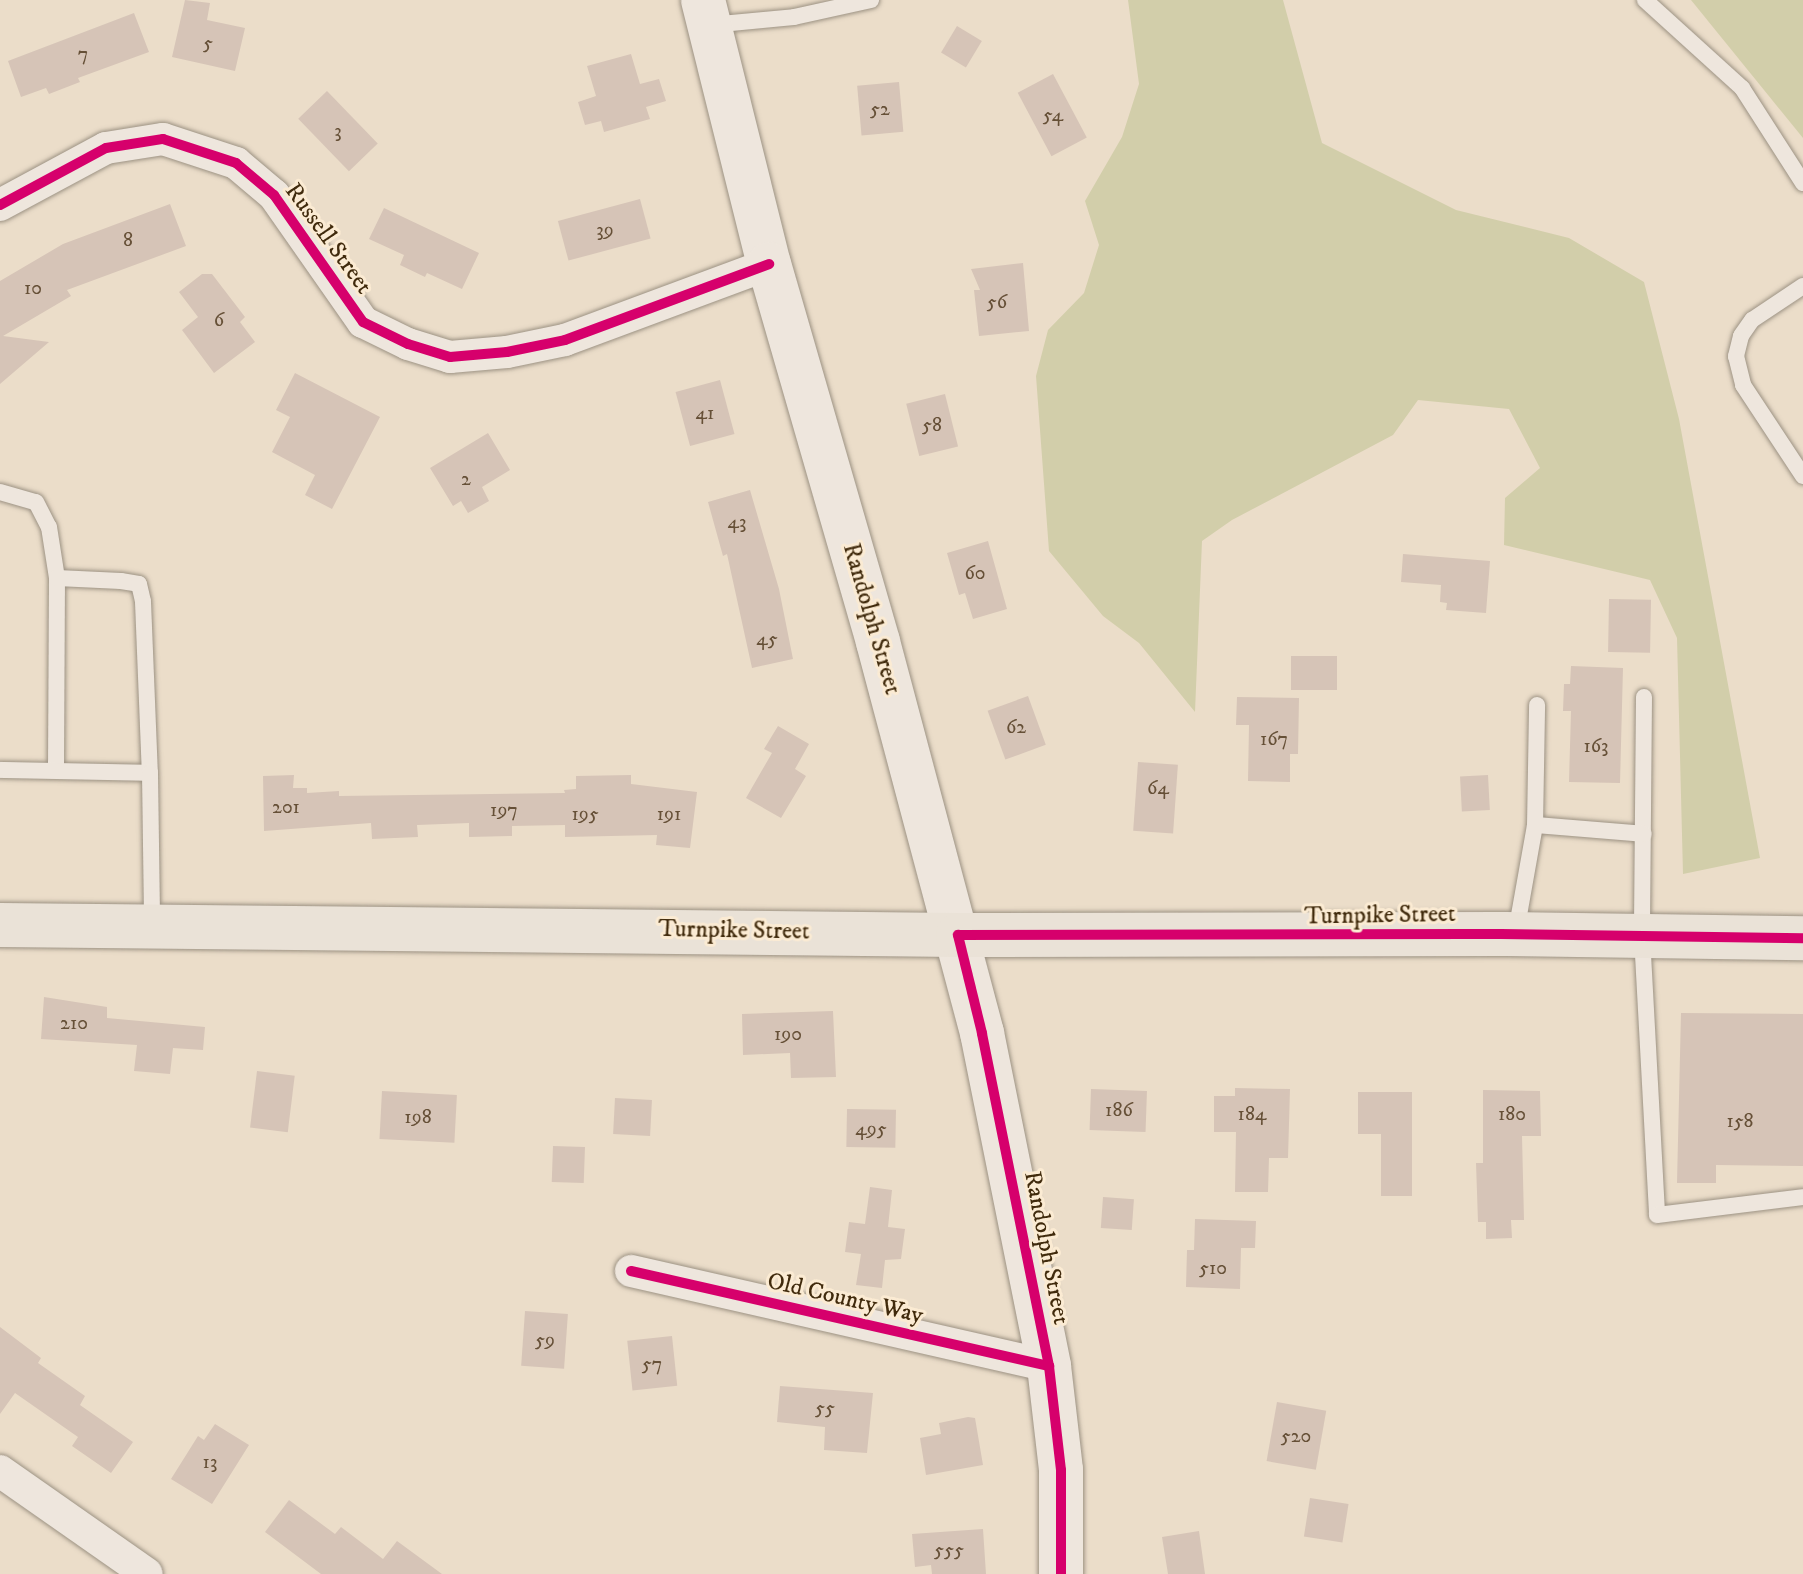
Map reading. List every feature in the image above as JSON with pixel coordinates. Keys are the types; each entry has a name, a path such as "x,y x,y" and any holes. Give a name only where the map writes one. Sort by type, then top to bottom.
{"main road":[{"name":"Randolph Street","path":"705,13 769,264 958,935 985,1048 1049,1366 1061,1470 1061,1574"},
{"name":"Turnpike Street","path":"0,925 958,935 1515,934 1803,938"}],"street":[{"name":"Russell Street","path":"0,205 106,148 163,139 236,163 274,195 363,322 408,344 450,357 507,352 565,340 769,264"},
{"name":"Old County Way","path":"631,1271 1049,1366"},
{"path":"0,1471 147,1574"}],"lane":[{"path":"705,13 794,17 871,0"},
{"path":"1645,0 1742,88 1803,183"},
{"path":"1803,286 1752,320 1741,336 1736,356 1743,385 1803,476"},
{"path":"0,492 36,502 49,527 57,578 56,769"},
{"path":"57,578 139,584 143,602 150,773 152,925"},
{"path":"1644,697 1642,936 1657,1215 1803,1197"},
{"path":"1515,934 1535,825 1537,705"},
{"path":"0,770 150,773"},
{"path":"1535,825 1644,834"}],"shaded area":[{"path":"1128,0 1283,0 1322,143 1456,210 1569,238 1644,282 1679,419 1760,858 1683,874 1677,638 1650,580 1504,545 1505,498 1540,468 1509,409 1418,400 1393,435 1232,520 1202,541 1195,712 1139,643 1103,616 1049,551 1036,376 1048,330 1084,293 1099,245 1085,201 1122,137 1139,84"},
{"path":"1691,0 1803,0 1803,138"}],"building":[{"path":"185,0 210,3 207,20 245,28 235,71 172,57"},
{"path":"134,13 149,52 78,78 80,82 49,94 46,88 21,97 8,61"},
{"path":"957,26 982,41 966,68 941,53"},
{"path":"631,54 640,84 659,79 666,101 646,107 650,119 604,132 601,121 585,125 578,102 596,96 587,66"},
{"path":"1053,74 1087,138 1051,156 1018,93"},
{"path":"899,82 903,132 862,135 857,86"},
{"path":"327,91 378,144 349,171 298,119"},
{"path":"640,199 651,239 569,261 558,221"},
{"path":"170,204 186,246 67,290 71,296 3,336 49,342 0,384 0,281 63,244"},
{"path":"384,208 479,253 462,289 400,265 404,255 369,239"},
{"path":"1023,263 1029,331 979,336 974,290 980,290 971,269"},
{"path":"202,274 212,274 245,317 240,322 255,342 214,373 182,330 198,317 179,292"},
{"path":"295,373 380,417 332,509 305,495 315,475 272,452 290,417 276,410"},
{"path":"720,380 734,434 690,446 676,392"},
{"path":"945,394 958,446 919,456 906,404"},
{"path":"488,433 510,470 482,487 489,501 468,513 461,501 453,506 430,468"},
{"path":"750,490 779,589 793,659 752,668 727,554 723,556 708,502"},
{"path":"988,541 1007,609 973,619 965,593 959,595 947,553"},
{"path":"1403,554 1490,561 1486,613 1446,610 1447,603 1440,602 1441,585 1401,582"},
{"path":"1609,599 1651,600 1650,653 1608,652"},
{"path":"1291,656 1337,656 1337,690 1291,690"},
{"path":"1571,666 1623,668 1620,783 1569,782 1571,711 1563,711 1564,684 1570,684"},
{"path":"1028,696 1046,745 1005,760 988,711"},
{"path":"1237,697 1299,698 1298,754 1290,754 1290,782 1248,781 1249,725 1236,725"},
{"path":"778,726 809,744 795,769 806,776 781,818 746,798 772,753 764,749"},
{"path":"1138,762 1178,765 1173,834 1133,831"},
{"path":"294,775 293,788 307,788 307,793 339,791 339,796 565,793 564,790 576,789 576,776 631,775 631,784 697,792 690,848 656,845 657,835 565,837 565,825 512,826 512,836 469,837 469,823 417,825 418,837 372,839 371,823 264,831 263,776"},
{"path":"1488,775 1490,810 1462,811 1460,776"},
{"path":"44,997 107,1007 107,1018 205,1027 203,1050 173,1048 170,1074 134,1071 137,1045 41,1039"},
{"path":"833,1011 836,1077 791,1078 790,1053 743,1055 742,1014"},
{"path":"1681,1013 1803,1014 1803,1166 1716,1165 1716,1183 1677,1183"},
{"path":"257,1071 295,1076 288,1132 250,1128"},
{"path":"1235,1088 1290,1089 1288,1158 1269,1158 1268,1192 1235,1192 1236,1132 1214,1132 1214,1096 1235,1096"},
{"path":"1091,1089 1147,1091 1146,1132 1090,1130"},
{"path":"1483,1090 1540,1091 1541,1136 1522,1136 1524,1220 1511,1220 1512,1238 1486,1239 1486,1222 1478,1222 1476,1163 1483,1163"},
{"path":"382,1091 457,1095 454,1143 379,1139"},
{"path":"1358,1092 1412,1092 1412,1196 1381,1196 1381,1134 1358,1134"},
{"path":"615,1098 652,1100 650,1136 613,1134"},
{"path":"847,1109 896,1110 895,1148 846,1147"},
{"path":"553,1146 585,1147 584,1183 552,1182"},
{"path":"870,1187 892,1190 888,1227 905,1229 901,1259 885,1260 882,1288 856,1285 861,1254 845,1252 849,1222 865,1224"},
{"path":"1103,1197 1134,1199 1132,1230 1101,1228"},
{"path":"1195,1219 1256,1221 1255,1248 1241,1248 1240,1289 1186,1287 1187,1250 1194,1250"},
{"path":"525,1311 568,1314 564,1369 521,1366"},
{"path":"0,1327 41,1358 38,1363 85,1396 80,1405 133,1442 111,1473 72,1446 78,1437 15,1393 0,1414"},
{"path":"672,1336 677,1386 632,1390 627,1341"},
{"path":"780,1386 873,1393 867,1453 824,1450 825,1427 777,1422"},
{"path":"1277,1402 1326,1411 1316,1470 1267,1461"},
{"path":"975,1418 983,1465 926,1475 920,1438 941,1434 939,1423"},
{"path":"215,1424 249,1445 212,1504 171,1479 198,1436 204,1440"},
{"path":"1310,1498 1349,1504 1342,1543 1304,1537"},
{"path":"289,1500 335,1534 341,1527 383,1559 397,1541 442,1574 321,1574 265,1532"},
{"path":"983,1529 986,1574 932,1574 931,1565 915,1567 912,1534"},
{"path":"1199,1531 1205,1574 1168,1574 1162,1537"}],"cycle path":[{"path":"0,205 106,148 163,139 236,163 274,195 363,322 408,344 450,357 507,352 565,340 769,264"},
{"path":"1061,1574 1061,1470 1049,1366 982,1033 958,935 1501,934 1803,938"},
{"path":"631,1271 1049,1366"}]}
